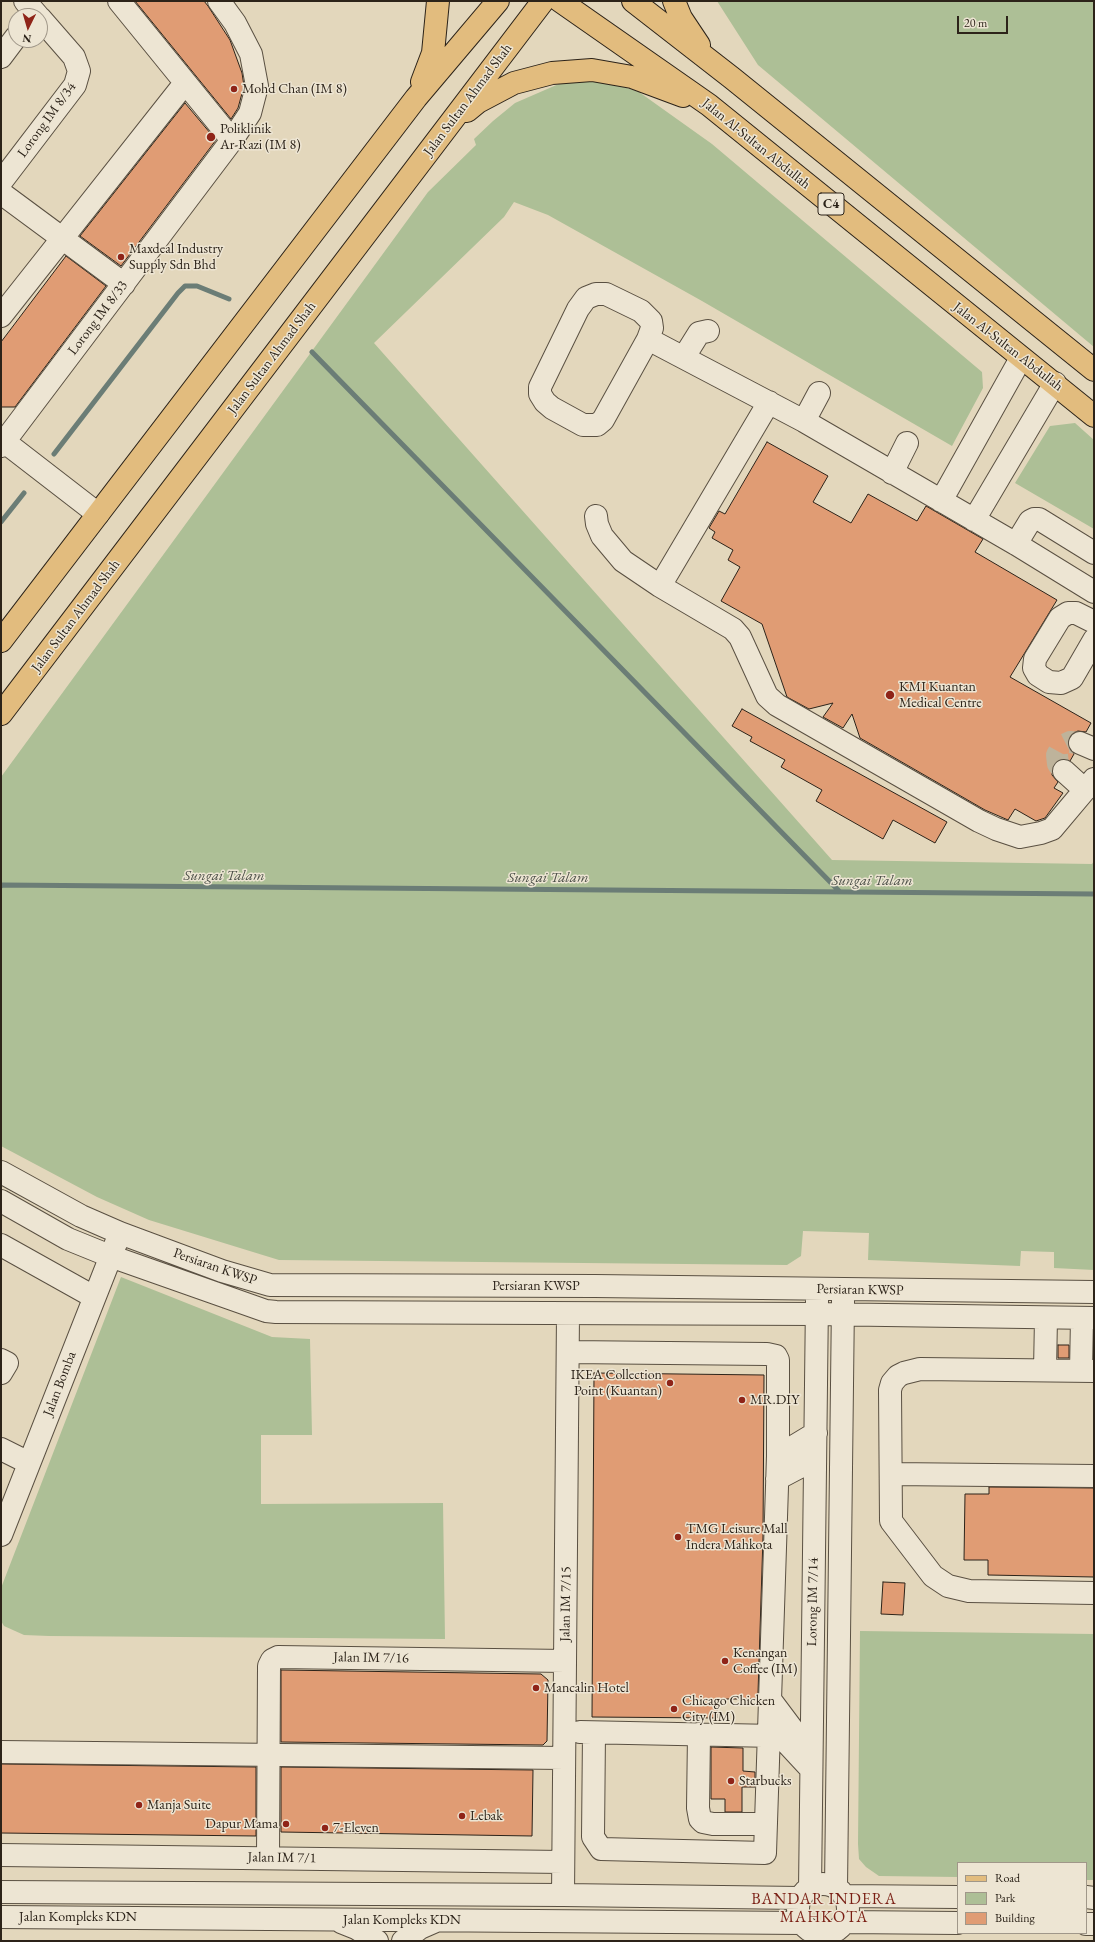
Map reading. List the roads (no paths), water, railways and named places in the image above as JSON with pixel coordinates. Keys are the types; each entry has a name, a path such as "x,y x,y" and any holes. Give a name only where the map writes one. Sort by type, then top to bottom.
{"main road":[{"path":"416,98 433,53 438,1"},
{"path":"1,641 416,98 498,1"},
{"name":"Jalan Sultan Ahmad Shah","path":"1,714 542,1"},
{"name":"Jalan Al-Sultan Abdullah","path":"560,1 709,105 1094,416"},
{"name":"C4","path":"632,1 732,78 1094,370"},
{"path":"674,1 681,18 703,51 732,78"},
{"path":"447,128 478,102 514,83 552,72 592,70 632,77 709,105"}],"street":[{"path":"119,1 232,140"},
{"name":"Lorong IM 8/33","path":"2,442 124,284 232,140 250,113 257,86 251,54 235,23 220,1"},
{"name":"Lorong IM 8/34","path":"1,182 75,85 79,71 74,57 48,28"},
{"path":"1,57 8,48"},
{"path":"1,316 185,83"},
{"path":"1,193 124,284"},
{"path":"596,294 606,294 641,311 651,320 652,328 648,339 603,420 597,425 583,425 552,408 545,402 540,394 540,387 578,309 586,298 596,294"},
{"path":"684,357 699,333 708,331"},
{"path":"648,339 804,421 1016,544 1094,592"},
{"path":"941,501 1021,358"},
{"path":"974,520 1055,383"},
{"path":"804,421 819,393"},
{"path":"660,586 769,402"},
{"path":"2,442 98,514"},
{"path":"892,473 907,443"},
{"path":"596,516 597,524 602,536 623,561 660,586 733,629 740,637 768,696 777,705 996,829 1020,837 1036,835 1052,829 1089,784 1064,771"},
{"path":"1016,544 1030,521 1038,519 1094,553"},
{"path":"1094,622 1076,613 1068,612 1060,618 1035,659 1034,668 1038,675 1049,682 1061,683 1072,678 1094,640"},
{"name":"Persiaran KWSP","path":"1,1172 81,1216 120,1233 270,1286 595,1286 1094,1292"},
{"name":"Persiaran KWSP","path":"1,1201 68,1239 110,1256 266,1311 289,1313 817,1314 1088,1318"},
{"name":"Jalan Bomba","path":"1,1535 120,1233"},
{"path":"1,1245 94,1297"},
{"path":"595,1286 595,1314"},
{"name":"Lorong IM 7/14","path":"806,1894 811,1762 817,1289"},
{"name":"Lorong IM 7/14","path":"840,1892 843,1290"},
{"name":"Jalan IM 7/15","path":"563,1895 569,1352 568,1314"},
{"path":"1045,1370 1046,1318"},
{"path":"1088,1318 1088,1371 920,1369 898,1376 892,1383 890,1390 891,1520 933,1576 940,1582 957,1589 969,1591 1094,1593"},
{"path":"569,1352 767,1354 776,1356 779,1364 778,1456 765,1853 601,1849 593,1837 594,1733"},
{"path":"1,1360 7,1363 1,1373"},
{"path":"778,1456 816,1433"},
{"path":"1,1449 29,1463"},
{"path":"777,1479 815,1459"},
{"path":"891,1474 1094,1476"},
{"name":"Jalan IM 7/16","path":"268,1858 269,1666 272,1660 278,1657 565,1661"},
{"path":"769,1698 811,1762"},
{"path":"564,1732 775,1736 785,1741 811,1762"},
{"path":"699,1734 698,1813 700,1819 703,1822 713,1824 766,1824"},
{"path":"1,1752 564,1758"},
{"name":"Jalan IM 7/1","path":"1,1855 563,1862"},
{"path":"957,1897 840,1892 824,1885 806,1894 799,1908 807,1931 822,1934 840,1931 957,1923"},
{"name":"Jalan Kompleks KDN","path":"1,1892 563,1895 806,1894"},
{"path":"840,1892 848,1910 840,1931"},
{"name":"Jalan Kompleks KDN","path":"1,1917 441,1920 807,1931"},
{"path":"335,1919 356,1928 377,1941"},
{"path":"403,1941 420,1928 441,1920"}],"waterway":[{"path":"54,454 178,293 185,286 197,286 229,299"},
{"path":"312,352 839,891"},
{"path":"1,522 24,493"},
{"name":"Sungai Talam","path":"1,886 1094,894"}],"tunnel":[{"path":"1064,771 1058,764 1057,755 1062,746 1070,742 1080,743"}],"place":[{"name":"Mohd Chan (IM 8)","path":"234,89"},
{"name":"Poliklinik Ar-Razi (IM 8)","path":"211,137"},
{"name":"Maxdeal Industry Supply Sdn Bhd","path":"121,257"},
{"name":"KMI Kuantan Medical Centre","path":"890,695"},
{"name":"IKEA Collection Point (Kuantan)","path":"670,1383"},
{"name":"MR.DIY","path":"742,1400"},
{"name":"TMG Leisure Mall Indera Mahkota","path":"678,1537"},
{"name":"Kenangan Coffee (IM)","path":"725,1661"},
{"name":"Mancalin Hotel","path":"536,1688"},
{"name":"Chicago Chicken City (IM)","path":"674,1709"},
{"name":"Starbucks","path":"731,1781"},
{"name":"Manja Suite","path":"139,1805"},
{"name":"Lebak","path":"462,1816"},
{"name":"Dapur Mama","path":"286,1824"},
{"name":"7-Eleven","path":"325,1828"}],"district":[{"name":"BANDAR INDERA MAHKOTA","path":"824,1909"}]}
